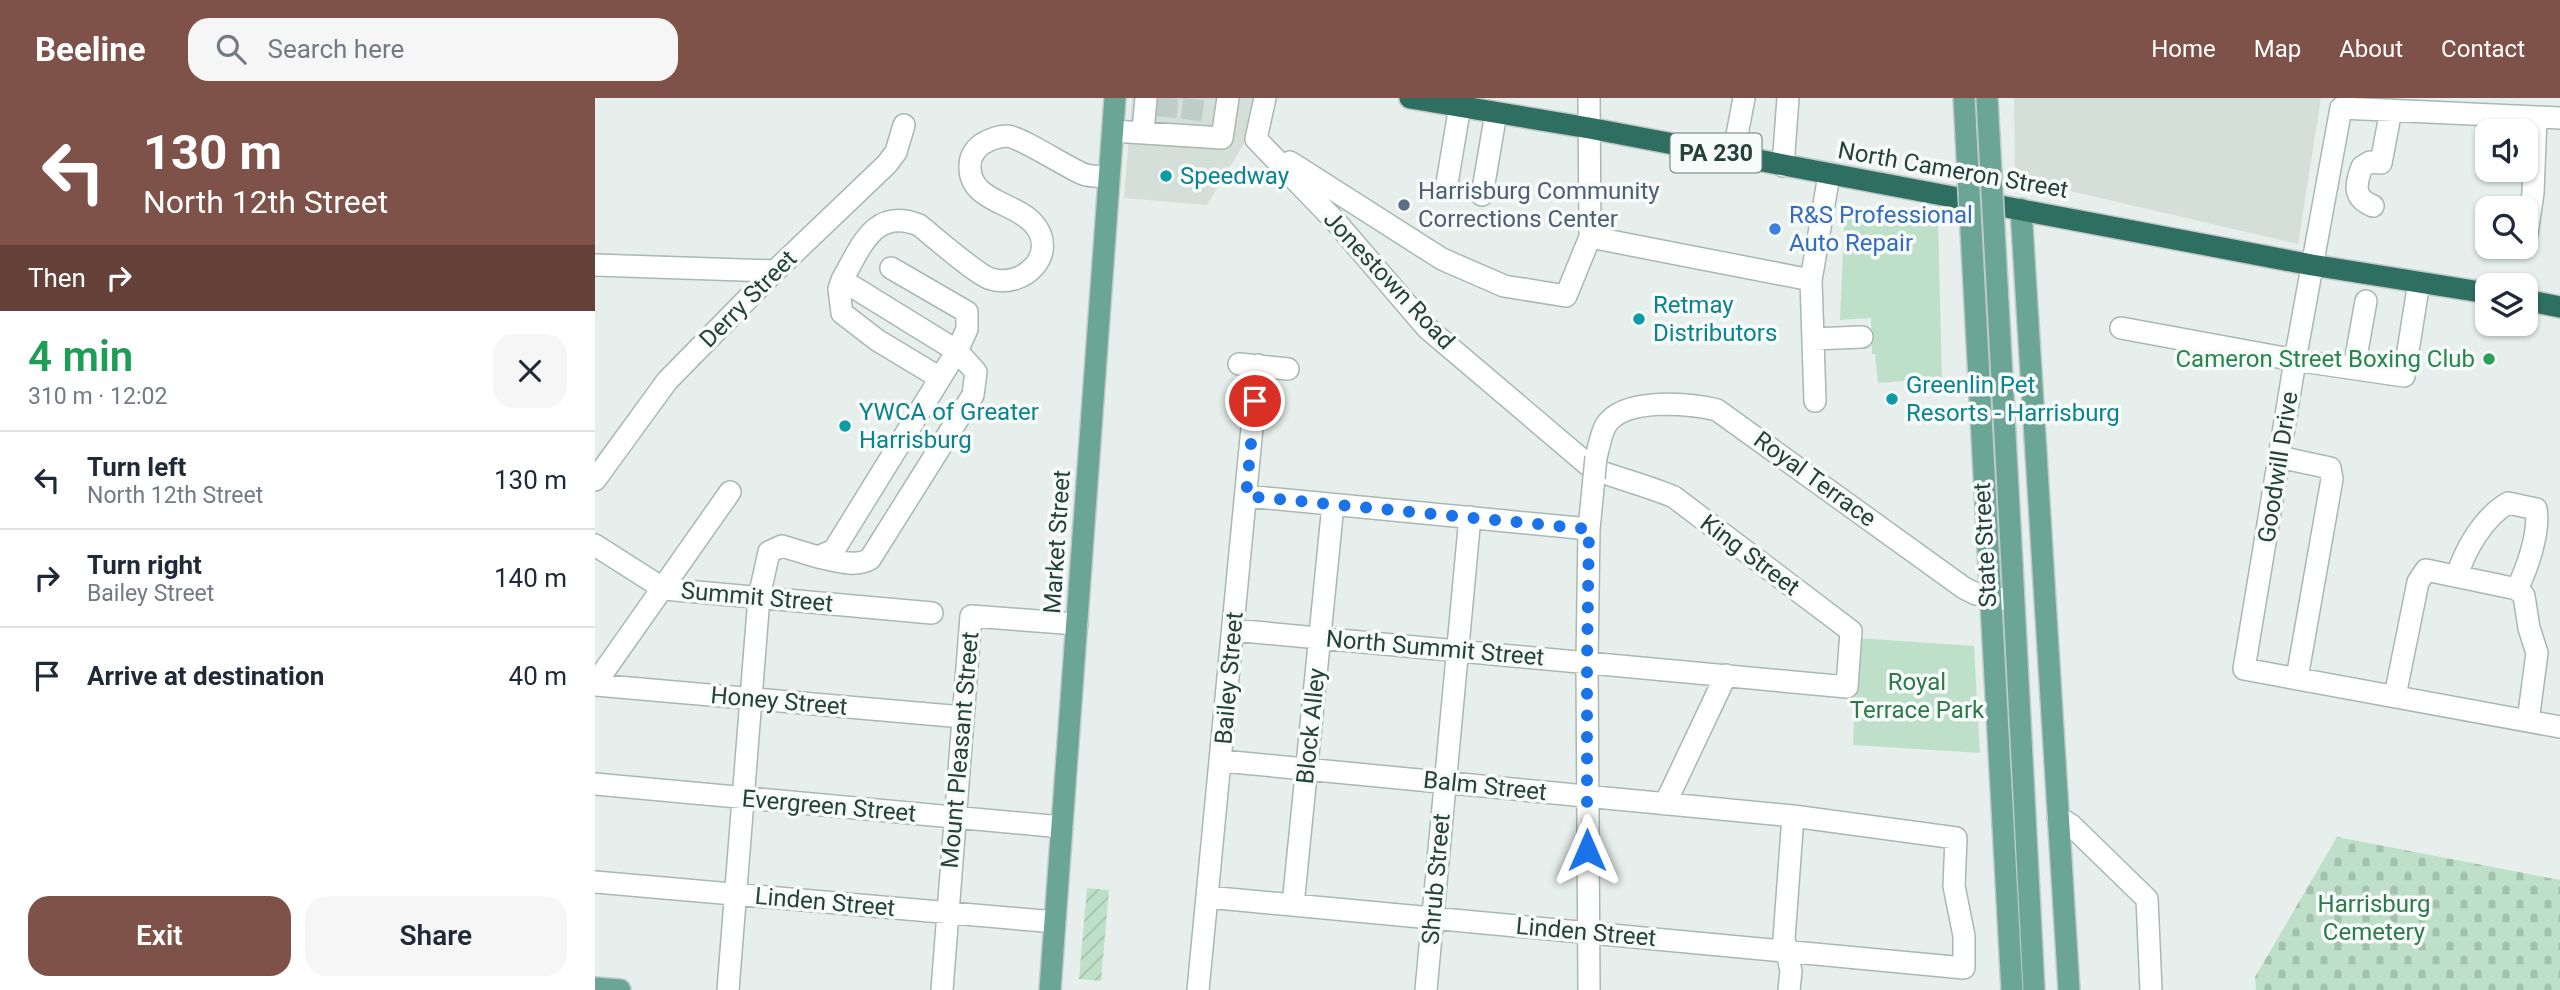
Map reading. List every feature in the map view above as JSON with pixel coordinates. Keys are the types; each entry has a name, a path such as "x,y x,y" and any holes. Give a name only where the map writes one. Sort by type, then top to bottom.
{"highway":[{"name":"North Cameron Street","path":"1410,98 1589,128 2312,265 2475,291"},
{"path":"2538,303 2560,307"}],"main road":[{"name":"Market Street","path":"1050,990 1115,98"},
{"name":"State Street","path":"1964,98 2012,990"},
{"name":"State Street","path":"1987,98 2034,990"},
{"path":"2021,209 2069,990"},
{"path":"595,988 620,990"}],"street":[{"path":"1143,132 1146,98"},
{"path":"1113,131 1143,132 1166,125 1191,127 1222,138 1228,98"},
{"path":"1265,98 1256,139 1373,217 1442,259 1504,286 1566,296 1590,237 1589,98"},
{"path":"1734,156 1744,98"},
{"path":"1783,166 1788,98"},
{"path":"1446,189 1460,106"},
{"name":"Goodwill Drive","path":"2297,678 2244,669 2295,360 2341,108 2391,110"},
{"path":"2373,206 2360,199 2356,191 2362,167 2370,162 2381,163 2391,110 2560,118"},
{"path":"1482,195 1496,113"},
{"path":"2533,196 2536,117"},
{"name":"Derry Street","path":"595,480 667,381 775,271 887,164 896,152 904,125"},
{"path":"940,378 877,341 842,313 839,289 842,280 875,228 890,219 906,219 919,225 987,278 1004,282 1022,277 1034,268 1041,256 1042,239 1034,224 974,185 969,171 970,157 979,146 992,139 1008,136 1085,175 1109,177"},
{"name":"Jonestown Road","path":"1256,139 1336,223 1427,328 1595,468"},
{"path":"1815,401 1811,281 1829,175"},
{"path":"1590,237 1811,281"},
{"path":"595,265 775,271"},
{"path":"818,557 834,550 957,351 967,329 967,312 891,268"},
{"path":"728,990 758,597 769,552 782,546 845,562 864,563 870,559 973,396 976,372 957,351 842,280"},
{"path":"2120,328 2295,360 2404,376 2419,282"},
{"path":"2354,368 2366,301"},
{"path":"1813,339 1862,337"},
{"name":"Bailey Street","path":"1198,990 1246,496 1248,364 1288,369"},
{"name":"Royal Terrace","path":"1595,468 1606,424 1620,414 1645,406 1696,404 1717,410 1964,588 1991,597 2014,600"},
{"path":"2279,457 2330,468 2332,479 2297,678 2560,727"},
{"path":"1589,990 1587,663 1589,529 1595,468"},
{"name":"King Street","path":"1595,468 1621,480 1649,486 1674,498 1850,631 1847,687"},
{"path":"595,684 730,492"},
{"path":"1246,496 1589,529"},
{"path":"2457,576 2460,565 2490,517 2508,503 2530,507 2536,509 2537,524 2526,572 2517,589"},
{"name":"Block Alley","path":"1293,905 1333,505"},
{"name":"Shrub Street","path":"1426,990 1470,517"},
{"name":"Summit Street","path":"595,545 664,589 932,613"},
{"path":"2395,696 2417,582 2426,570 2517,589 2523,596 2537,653 2528,721"},
{"name":"Mount Pleasant Street","path":"942,990 971,616 1077,624"},
{"name":"North Summit Street","path":"1233,629 1847,687"},
{"path":"1665,804 1726,675"},
{"name":"Honey Street","path":"595,684 963,717"},
{"name":"Balm Street","path":"1222,761 1793,816 1957,838 1954,886 1964,936 1964,968"},
{"name":"Evergreen Street","path":"595,784 1062,827"},
{"path":"1789,990 1791,971 1784,939 1793,816"},
{"path":"2058,817 2071,825 2147,899 2151,990"},
{"name":"Linden Street","path":"595,882 1055,922"},
{"name":"Linden Street","path":"1207,897 1964,968"}],"shaded area":[{"path":"1132,98 1255,98 1249,135 1207,205 1124,198"},
{"path":"2014,98 2321,98 2298,244 2015,178"}],"green space":[{"path":"1845,205 1938,222 1942,378 1878,383 1875,354 1872,354 1871,318 1840,320"},
{"name":"Royal Terrace Park","path":"1857,638 1974,646 1980,753 1853,745"},
{"name":"Harrisburg Cemetery","path":"2337,837 2560,880 2560,990 2256,990 2255,977"},
{"path":"1087,888 1109,890 1101,981 1079,979"}],"tunnel":[{"path":"1166,117 1168,98"},
{"path":"1191,120 1194,98"}],"place":[{"name":"Speedway","path":"1166,176"},
{"name":"Harrisburg Community Corrections Center","path":"1404,205"},
{"name":"R&S Professional Auto Repair","path":"1775,229"},
{"name":"Retmay Distributors","path":"1639,319"},
{"name":"Cameron Street Boxing Club","path":"2489,359"},
{"name":"Greenlin Pet Resorts - Harrisburg","path":"1892,399"},
{"name":"YWCA of Greater Harrisburg","path":"845,426"}],"route":[{"path":"1255,401 1246,496 1589,529 1587,850"}]}
